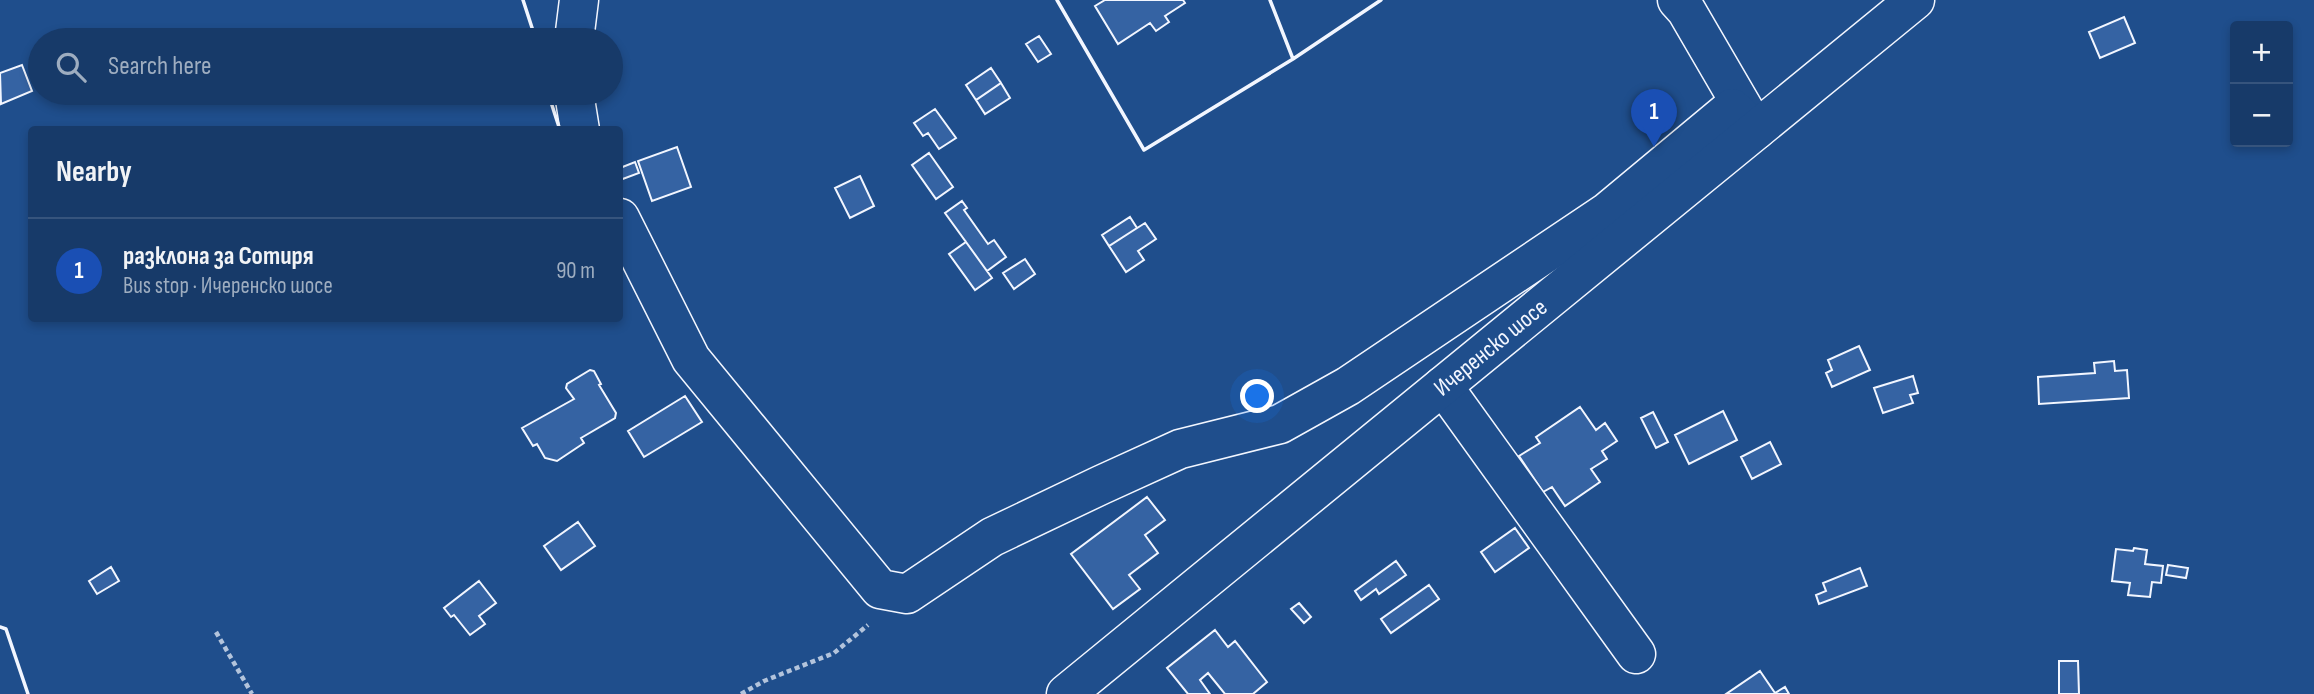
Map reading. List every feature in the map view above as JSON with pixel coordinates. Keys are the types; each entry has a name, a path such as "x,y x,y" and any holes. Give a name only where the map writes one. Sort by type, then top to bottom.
{"street":[{"path":"576,28 579,0"},
{"path":"1677,0 1686,10 1756,130"},
{"name":"Ичеренско шосе","path":"1066,694 1915,0"},
{"path":"576,105 579,126"},
{"path":"623,224 691,359 880,589 906,594 992,537 1101,485 1180,449 1280,424 1348,386 1607,212 1731,108 1756,130"},
{"path":"1443,386 1636,654"}],"path":[{"path":"741,694 764,681 834,653 906,594"},
{"path":"216,632 252,694"}],"building":[{"path":"1105,0 1183,0 1185,3 1165,16 1169,22 1156,31 1150,23 1118,44 1095,6"},
{"path":"2124,17 2135,43 2100,58 2089,32"},
{"path":"1039,36 1051,54 1038,62 1026,44"},
{"path":"22,65 28,81 28,93 1,104 0,73"},
{"path":"991,68 1001,83 976,100 966,85"},
{"path":"1001,83 1010,98 985,114 976,100"},
{"path":"935,109 956,138 939,149 928,133 923,136 914,123"},
{"path":"677,147 691,187 652,201 638,161"},
{"path":"929,153 953,187 936,199 912,165"},
{"path":"635,162 639,173 623,179 623,167"},
{"path":"860,176 874,206 850,218 835,188"},
{"path":"962,201 967,208 964,210 988,244 994,240 1006,257 987,271 945,213"},
{"path":"1130,217 1137,228 1109,246 1102,235"},
{"path":"1145,223 1156,239 1138,251 1144,260 1126,272 1109,246"},
{"path":"966,242 992,278 975,290 949,254"},
{"path":"1025,259 1035,274 1014,289 1003,273"},
{"path":"1859,346 1870,370 1832,387 1826,373 1832,370 1828,360"},
{"path":"2114,361 2115,371 2127,370 2129,398 2039,404 2038,377 2095,373 2094,363"},
{"path":"590,370 594,371 601,384 599,385 616,413 615,418 581,438 584,443 557,461 545,458 537,444 533,446 522,428 574,399 566,388 567,384"},
{"path":"1913,376 1918,393 1910,395 1913,403 1883,413 1874,388"},
{"path":"685,396 702,422 644,457 628,431"},
{"path":"1580,407 1596,430 1605,423 1617,441 1602,451 1607,459 1591,469 1600,482 1565,506 1552,487 1543,492 1519,456 1540,443 1536,437"},
{"path":"1723,411 1737,440 1689,464 1675,435"},
{"path":"1653,412 1668,442 1656,448 1641,418"},
{"path":"1770,442 1781,464 1752,479 1741,457"},
{"path":"1147,497 1165,520 1145,535 1158,553 1129,575 1140,589 1113,609 1071,554"},
{"path":"578,522 595,546 561,570 544,546"},
{"path":"1515,528 1529,548 1495,572 1481,552"},
{"path":"2134,548 2147,550 2145,564 2163,566 2161,583 2152,582 2150,597 2128,595 2130,583 2112,581 2116,549 2133,551"},
{"path":"1396,561 1406,575 1379,594 1376,589 1361,600 1355,591"},
{"path":"2168,565 2188,568 2186,578 2166,575"},
{"path":"111,567 119,581 97,594 89,581"},
{"path":"1860,568 1867,586 1819,604 1816,595 1826,591 1823,583"},
{"path":"479,581 496,603 479,616 485,624 470,635 454,615 451,617 444,608"},
{"path":"1429,585 1439,599 1391,633 1381,619"},
{"path":"1299,603 1311,617 1304,623 1291,609"},
{"path":"1215,630 1228,647 1235,641 1267,682 1253,694 1225,694 1208,673 1200,680 1210,694 1188,694 1167,668"},
{"path":"2059,661 2078,661 2079,694 2059,694"},
{"path":"1760,671 1775,693 1785,687 1789,694 1726,694"}],"wall":[{"path":"523,0 532,28"},
{"path":"1057,0 1144,150 1293,59"},
{"path":"1270,0 1293,59 1381,0"},
{"path":"552,105 559,126"},
{"path":"0,627 6,629 28,694"}],"place":[{"name":"разклона за Сотиря","path":"1654,147"}]}
